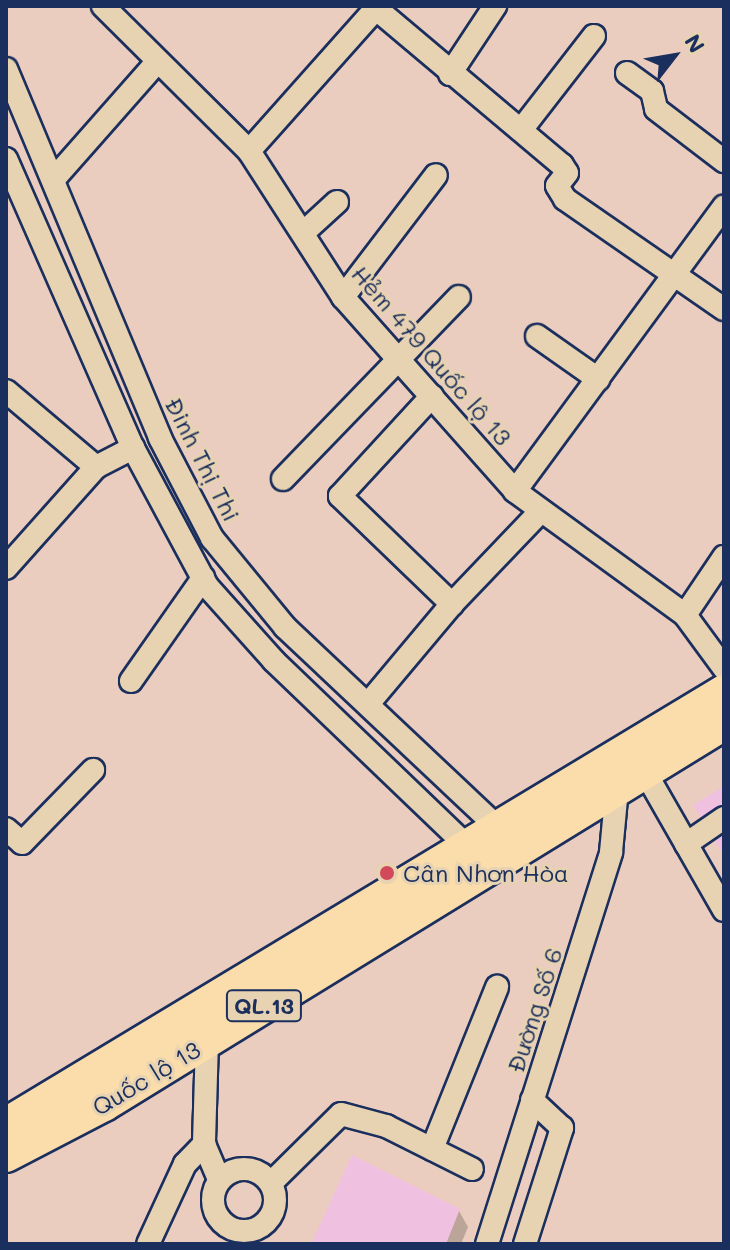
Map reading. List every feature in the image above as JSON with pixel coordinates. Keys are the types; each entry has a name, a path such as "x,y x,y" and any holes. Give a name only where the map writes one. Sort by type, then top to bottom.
{"highway":[{"name":"Quốc lộ 13","path":"510,840 724,692"},
{"name":"Quốc lộ 13","path":"6,1125 510,840 631,780 724,723"},
{"name":"Quốc lộ 13","path":"6,1155 207,1041 479,858"}],"street":[{"name":"Hẻm 479 Quốc lộ 13","path":"103,6 249,151 343,297 406,360 432,396 515,491 538,514 685,615 724,668"},
{"path":"450,74 495,6"},
{"path":"249,151 376,7 450,74 565,168 557,186 565,199 676,272 724,309"},
{"path":"521,130 594,36"},
{"path":"53,180 157,62"},
{"name":"Đinh Thị Thi","path":"6,69 193,507 247,586 510,840"},
{"path":"627,73 652,91 656,109 724,161"},
{"path":"6,159 133,448 203,578 274,661 479,858"},
{"path":"343,297 436,175"},
{"path":"303,233 337,202"},
{"path":"515,491 724,207"},
{"path":"283,479 406,360 459,297"},
{"path":"537,336 598,379"},
{"path":"6,391 96,467"},
{"path":"432,396 340,496 452,604"},
{"path":"6,568 96,467 133,448"},
{"path":"368,704 452,604 538,514"},
{"path":"685,615 724,557"},
{"path":"131,681 203,578"},
{"path":"6,829 22,843 93,770"},
{"path":"631,780 686,844 724,910"},
{"name":"Đường Số 6","path":"487,1244 631,780"},
{"path":"686,844 724,818"},
{"path":"432,1149 497,987"},
{"path":"207,1041 204,1144 219,1179 217,1217 252,1238 273,1212 271,1183 341,1114 432,1149 472,1169"},
{"path":"525,1244 562,1128 532,1100"},
{"path":"148,1244 185,1164 204,1144"},
{"path":"219,1179 246,1168 271,1183"}],"building":[{"path":"724,786 724,856 693,805"},
{"path":"352,1155 460,1209 446,1244 311,1244"}],"place":[{"name":"Cân Nhơn Hòa","path":"387,873"}]}
